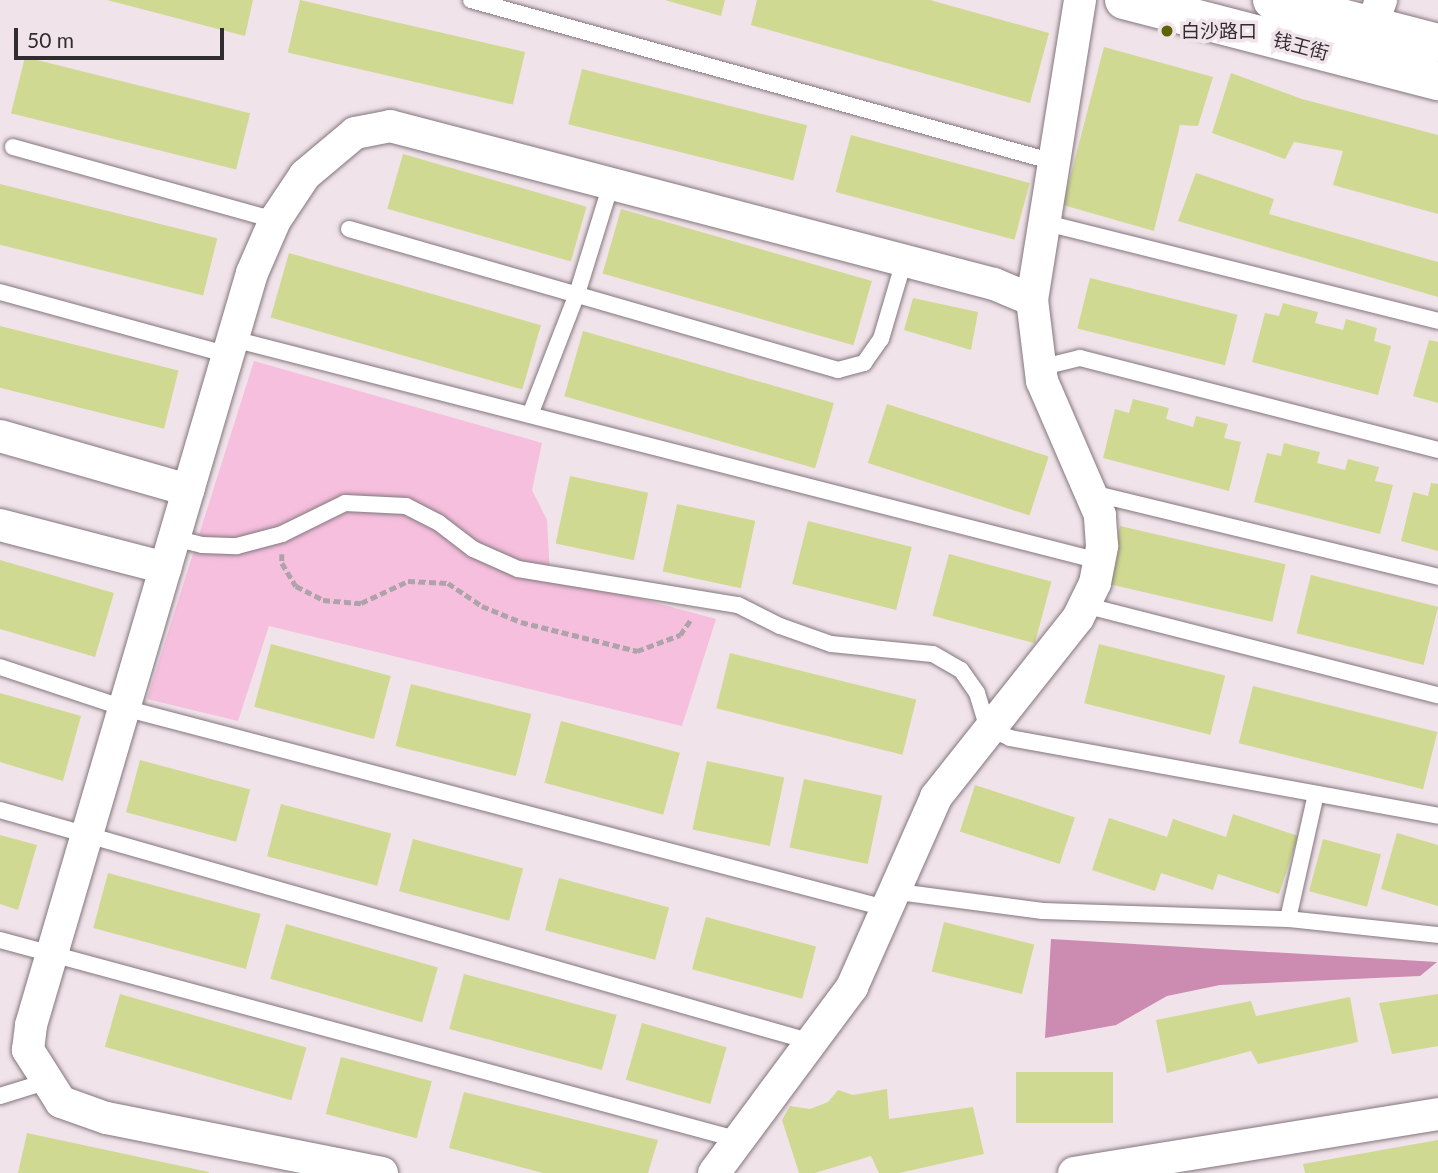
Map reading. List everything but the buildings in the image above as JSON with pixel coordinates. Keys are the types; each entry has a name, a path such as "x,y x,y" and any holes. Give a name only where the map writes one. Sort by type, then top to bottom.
{"main road":[{"name":"钱王街","path":"1124,0 1438,81"},
{"name":"钱王街","path":"1272,0 1377,13 1438,43"}],"street":[{"path":"714,1173 852,987 888,900 936,797 1084,605 1099,561 1100,514 1039,368 1032,300 1080,0"},
{"path":"1359,61 1377,13"},
{"path":"382,1173 106,1118 61,1102 45,1082 28,1050 51,954 230,347 275,220 305,174 355,133 390,126 994,284 1032,300"},
{"path":"0,436 188,490"},
{"path":"0,525 165,568"},
{"path":"1074,1173 1438,1114"}],"lane":[{"path":"471,0 1054,162"},
{"path":"13,147 275,220"},
{"path":"530,415 578,294 611,184"},
{"path":"1046,223 1438,321"},
{"path":"349,229 838,370 864,363 881,339 904,261"},
{"path":"0,292 530,415 1099,561"},
{"path":"1039,368 1080,358 1438,450"},
{"path":"1092,493 1438,576"},
{"path":"174,538 202,545 237,546 282,534 345,503 406,506 439,523 473,549 518,569 738,605 780,626 831,644 933,654 961,670 977,693 988,728 1044,746 1438,816"},
{"path":"1084,605 1438,695"},
{"path":"0,667 124,708 888,900 1042,911 1288,919 1438,935"},
{"path":"1288,919 1316,794"},
{"path":"0,810 85,837 812,1042"},
{"path":"0,940 739,1140"},
{"path":"0,1096 45,1082"}],"path":[{"path":"282,534 282,563 296,586 323,600 361,603 408,581 448,583 482,606 521,622 637,651 680,635 703,601"}],"shaded area":[{"path":"254,361 542,443 532,490 547,520 550,575 716,619 682,726 269,626 238,721 147,699"},
{"path":"1051,939 1437,962 1420,976 1220,985 1167,996 1116,1025 1045,1038"}],"place":[{"name":"白沙路口","path":"1167,31"}]}
